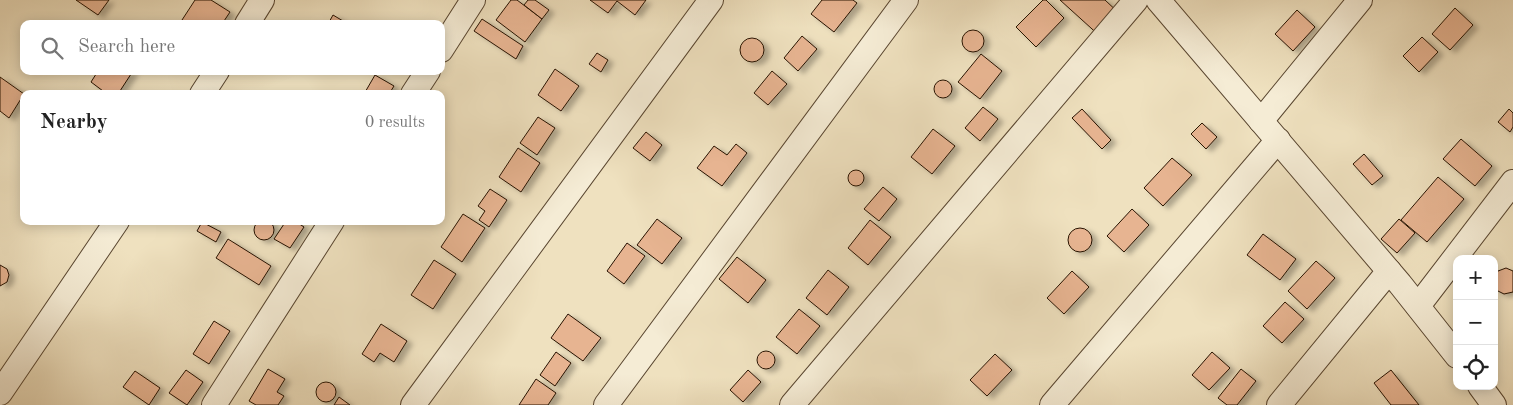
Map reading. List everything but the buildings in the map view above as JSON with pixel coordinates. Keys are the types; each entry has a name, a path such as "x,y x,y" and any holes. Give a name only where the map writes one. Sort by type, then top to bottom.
{"street":[{"path":"250,20 262,0"},
{"path":"445,44 473,0"},
{"path":"413,405 711,0"},
{"path":"606,405 906,0"},
{"path":"792,405 1136,0"},
{"path":"1158,0 1389,271 1453,351"},
{"path":"1261,121 1360,0"},
{"path":"205,90 214,75"},
{"path":"416,90 425,75"},
{"path":"1052,405 1278,140"},
{"path":"1418,306 1513,182"},
{"path":"0,393 114,225"},
{"path":"214,405 329,225"},
{"path":"1279,405 1389,271"},
{"path":"1483,390 1494,405"}]}
